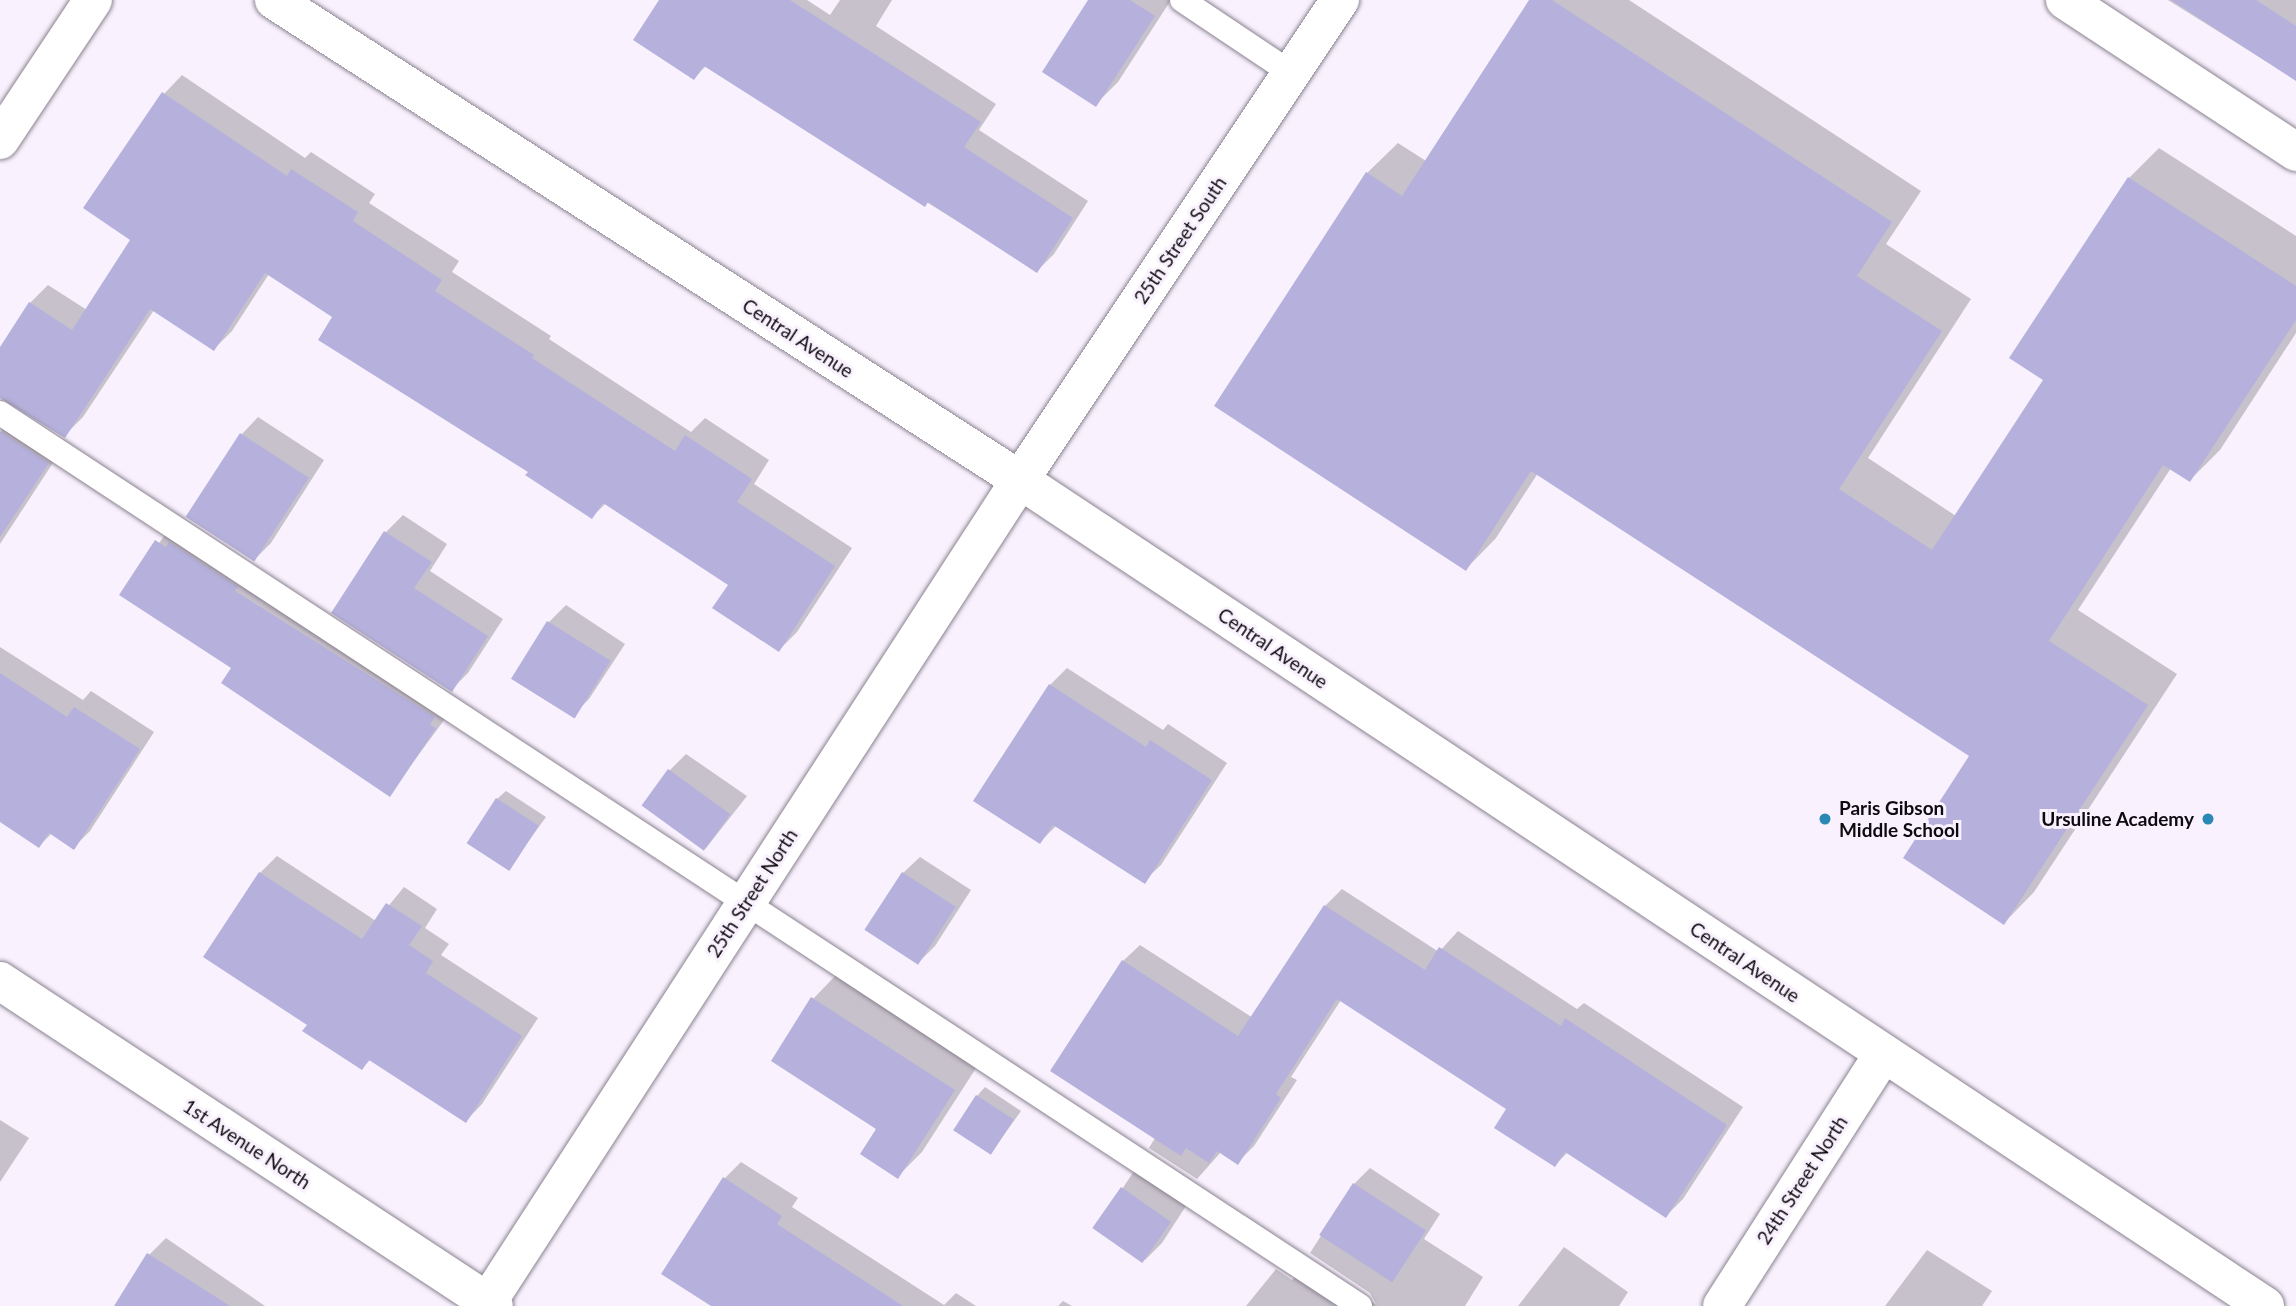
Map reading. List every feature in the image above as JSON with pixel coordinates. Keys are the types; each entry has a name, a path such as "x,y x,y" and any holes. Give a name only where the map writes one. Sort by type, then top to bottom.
{"street":[{"path":"0,140 93,0"},
{"name":"Central Avenue","path":"274,0 1020,480 2265,1306"},
{"name":"25th Street South","path":"1020,480 1340,0"},
{"path":"2065,0 2296,152"},
{"name":"25th Street North","path":"489,1305 1020,480"},
{"name":"1st Avenue North","path":"0,981 489,1305"},
{"name":"24th Street North","path":"1722,1306 1883,1054"}],"lane":[{"path":"1182,0 1291,73"},
{"path":"0,412 1360,1306"}],"building":[{"path":"659,0 790,0 981,122 964,147 1073,218 1037,273 928,202 925,207 704,66 694,80 633,40"},
{"path":"1088,0 1130,0 1155,16 1096,107 1042,72"},
{"path":"1529,0 1552,0 1892,222 1857,276 1942,331 1839,489 1932,550 2043,380 2009,358 2128,177 2296,286 2296,320 2190,482 2163,465 2049,641 2148,705 2004,925 1903,858 1969,756 1531,471 1466,571 1214,406 1366,172 1402,196"},
{"path":"2171,0 2256,0 2296,26 2296,81"},
{"path":"162,92 287,176 291,169 358,212 353,221 442,280 435,291 534,355 532,358 675,451 685,435 752,479 737,502 835,566 779,652 712,608 728,585 603,503 592,519 525,475 528,472 318,340 332,317 265,273 214,351 150,309 65,438 0,398 0,347 29,302 72,330 130,240 83,208"},
{"path":"0,431 49,463 0,537"},
{"path":"240,433 309,478 254,562 186,517"},
{"path":"384,531 432,562 414,588 488,636 452,692 331,613"},
{"path":"155,540 166,547 169,542 238,587 235,591 435,717 430,725 436,728 390,797 221,683 231,668 119,595"},
{"path":"547,621 611,661 575,718 511,679"},
{"path":"0,673 67,717 74,707 140,749 74,850 49,833 39,848 0,822"},
{"path":"1049,684 1146,747 1150,740 1212,780 1145,884 1053,825 1040,844 973,801"},
{"path":"668,769 730,814 704,851 642,805"},
{"path":"496,798 539,826 509,871 467,843"},
{"path":"259,872 362,939 386,903 422,926 409,945 433,961 426,973 522,1036 466,1123 369,1060 362,1070 302,1031 307,1025 203,957"},
{"path":"902,872 956,907 918,965 864,930"},
{"path":"1324,905 1425,970 1439,947 1561,1026 1565,1018 1727,1125 1666,1218 1565,1152 1555,1167 1494,1128 1506,1109 1337,999 1276,1094 1281,1098 1238,1165 1217,1151 1209,1163 1186,1148 1181,1156 1050,1071 1122,960 1238,1036"},
{"path":"811,997 955,1090 898,1179 860,1154 876,1129 771,1061"},
{"path":"976,1095 1014,1120 991,1155 953,1130"},
{"path":"723,1177 782,1216 777,1224 903,1306 711,1306 661,1274"},
{"path":"1353,1183 1426,1230 1392,1282 1319,1235"},
{"path":"1121,1187 1171,1222 1142,1263 1092,1228"},
{"path":"147,1253 230,1306 114,1306"}],"place":[{"name":"Paris Gibson Middle School","path":"1825,819"},
{"name":"Ursuline Academy","path":"2208,819"}]}
